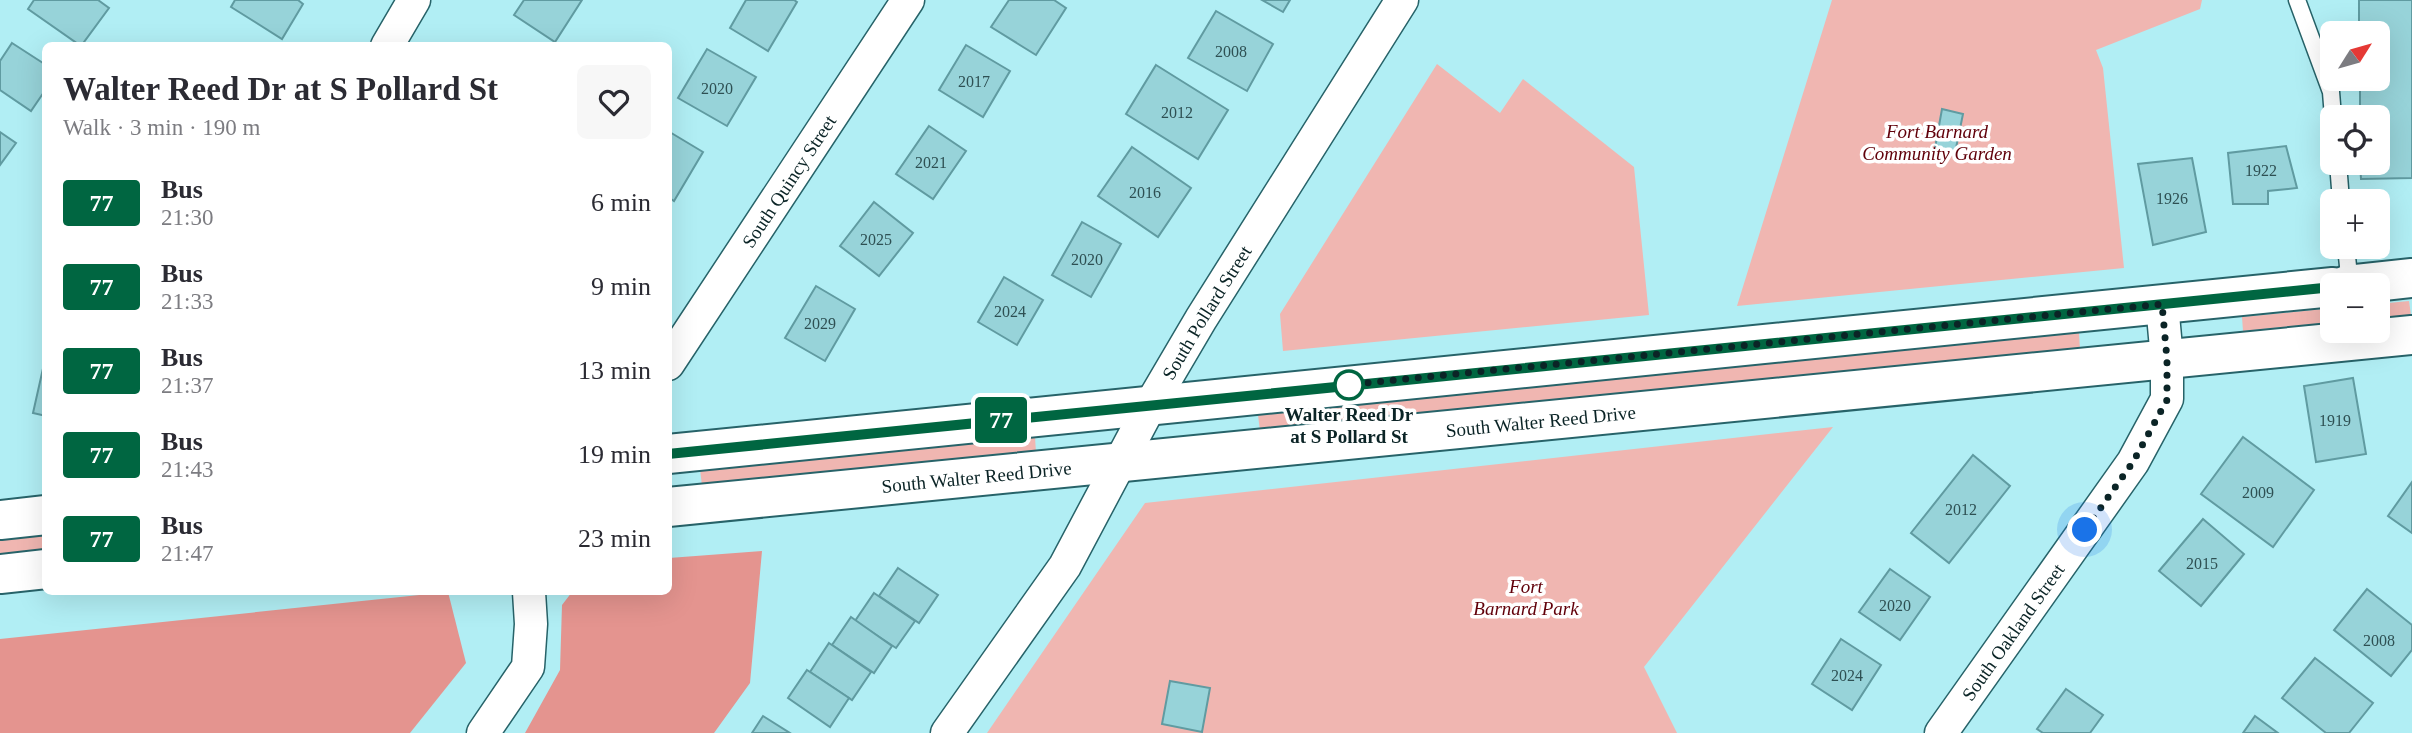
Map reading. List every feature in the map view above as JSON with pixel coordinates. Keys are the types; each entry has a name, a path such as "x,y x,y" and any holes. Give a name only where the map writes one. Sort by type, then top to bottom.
{"main road":[{"path":"2390,280 2412,278"},
{"path":"672,454 2320,288"},
{"name":"South Walter Reed Drive","path":"672,507 2412,335"},
{"path":"0,520 42,515"},
{"path":"0,574 42,569"}],"street":[{"path":"389,42 414,0"},
{"name":"South Quincy Street","path":"672,358 908,0"},
{"name":"South Pollard Street","path":"947,733 1065,566 1151,404 1208,307 1402,0"},
{"name":"South Oakland Street","path":"1941,733 2133,462 2167,400 2167,359 2162,304"},
{"path":"483,733 528,667 531,624 529,595"}],"lane":[{"path":"2297,0 2331,92 2332,105"}],"green space":[{"name":"Fort Barnard Community Garden","path":"1832,0 2202,0 2200,9 2096,50 2103,68 2124,268 1737,306"},
{"path":"1437,64 1500,113 1523,79 1634,167 1649,315 1283,351 1280,314"},
{"path":"2409,301 2411,315 2390,317 2390,303"},
{"path":"2320,309 2320,323 2243,331 2242,317"},
{"path":"2079,333 2080,350 1260,431 1258,415"},
{"name":"Fort Barnard Park","path":"1833,427 1644,667 1677,733 987,733 1145,503"},
{"path":"1035,436 1036,454 702,486 700,469"},
{"path":"42,536 42,551 0,556 0,540"}],"shaded area":[{"path":"762,551 750,683 714,733 525,733 560,670 562,605 570,595 672,595 672,558"},
{"path":"419,595 449,595 466,663 410,733 0,733 0,639"}],"building":[{"path":"34,0 98,0 109,8 84,42 75,42 28,9"},
{"path":"235,0 298,0 303,4 282,39 231,7"},
{"path":"524,0 582,0 555,42 514,15"},
{"path":"746,0 797,2 768,51 730,28"},
{"path":"1009,0 1054,0 1066,8 1036,55 991,27"},
{"path":"1262,0 1290,0 1283,12"},
{"path":"2359,0 2412,0 2412,178 2361,179 2361,175 2390,175 2390,105 2360,105 2360,91 2390,91 2390,21 2359,21"},
{"path":"1216,11 1273,44 1247,91 1188,58"},
{"path":"12,43 42,62 42,95 31,111 0,90 0,61"},
{"path":"966,45 1010,71 983,117 939,90"},
{"path":"707,49 756,77 727,126 678,98"},
{"path":"1156,65 1228,110 1198,159 1126,114"},
{"path":"1942,109 1963,114 1955,153 1935,148"},
{"path":"929,126 966,151 933,199 896,174"},
{"path":"0,132 16,143 0,165"},
{"path":"672,133 703,152 674,201 672,200"},
{"path":"2286,146 2297,188 2268,191 2268,204 2233,204 2228,153"},
{"path":"1132,147 1191,188 1158,237 1098,196"},
{"path":"2192,158 2206,232 2153,245 2138,164"},
{"path":"874,202 913,233 879,276 840,246"},
{"path":"1082,222 1121,244 1091,297 1052,275"},
{"path":"1004,277 1043,300 1017,345 978,322"},
{"path":"816,286 855,309 825,361 785,338"},
{"path":"42,373 42,415 33,413"},
{"path":"2353,378 2366,454 2316,462 2304,386"},
{"path":"2243,437 2314,490 2273,547 2201,494"},
{"path":"1973,455 2010,486 1949,563 1911,533"},
{"path":"2412,482 2412,533 2388,516"},
{"path":"2203,519 2244,554 2201,606 2159,571"},
{"path":"898,568 938,595 919,623 879,596"},
{"path":"1890,569 1930,597 1900,640 1859,612"},
{"path":"2367,589 2412,625 2412,650 2391,676 2334,630"},
{"path":"874,593 915,621 896,648 855,621"},
{"path":"851,617 892,646 874,673 832,645"},
{"path":"1841,639 1881,665 1852,710 1812,684"},
{"path":"829,643 871,672 852,700 810,672"},
{"path":"2315,658 2373,703 2349,733 2326,733 2282,698"},
{"path":"807,670 849,698 830,727 788,698"},
{"path":"1170,681 1210,688 1202,732 1162,724"},
{"path":"2066,689 2103,715 2090,733 2043,733 2037,729"},
{"path":"763,716 790,733 752,733"},
{"path":"2255,716 2278,733 2243,733"}],"bus line":[{"name":"77","path":"672,454 2320,288"}],"place":[{"name":"Walter Reed Dr at S Pollard St","path":"1349,385"}],"route":[{"path":"1349,385 1346,385 2162,304 2167,359 2167,400 2133,462 2085,530"}]}
